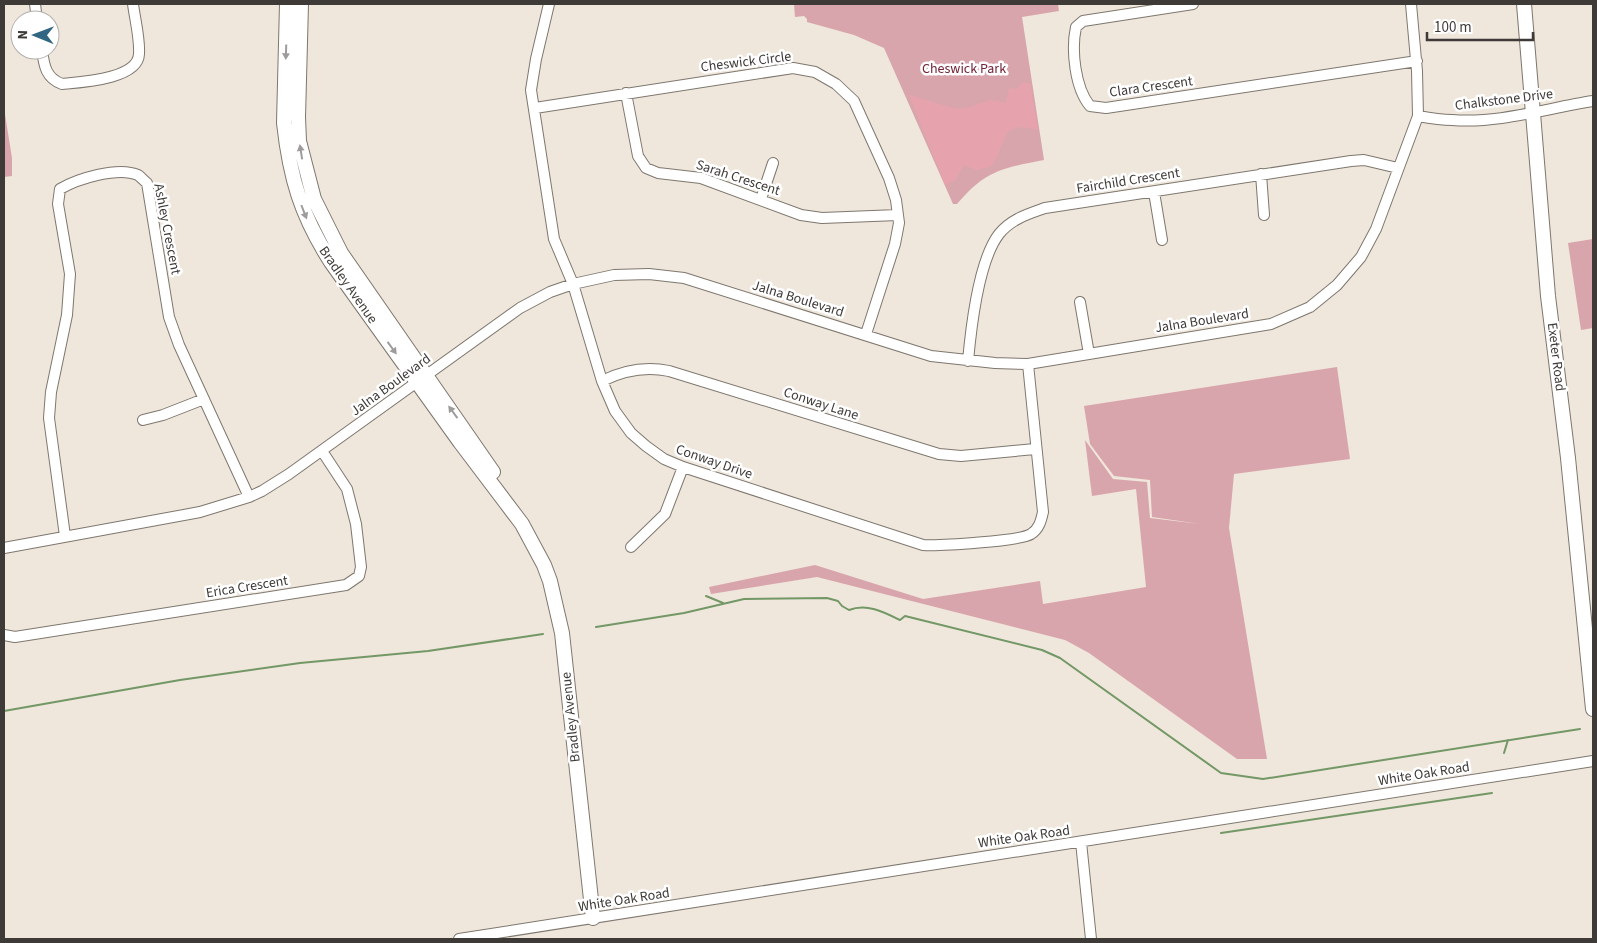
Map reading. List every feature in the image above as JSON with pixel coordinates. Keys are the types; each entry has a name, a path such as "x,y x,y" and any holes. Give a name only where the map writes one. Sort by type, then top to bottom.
{"main road":[{"name":"Bradley Avenue","path":"287,4 284,123 290,173 313,234 331,262 507,493 544,565 559,616 593,918"},
{"name":"Bradley Avenue","path":"301,4 299,141 314,199 341,253 422,379"},
{"name":"Exeter Road","path":"1524,4 1548,296 1568,458 1593,710"}],"street":[{"path":"44,60 48,74 54,81 62,84 124,74 136,66 139,55 133,4"},
{"name":"Conway Drive","path":"549,4 531,90 554,238 573,284 602,381 615,411 631,433 664,459 683,467 923,545 944,547 1030,536 1040,525 1043,512 1035,449 1028,364"},
{"name":"Clara Crescent","path":"1193,4 1084,21 1076,27 1074,44 1080,84 1084,98 1090,106 1106,108 1416,61"},
{"name":"Jalna Boulevard","path":"4,548 200,512 262,491 322,451 520,308 573,284 614,275 649,274 684,278 931,356 968,360 1028,364 1272,324 1310,307 1337,285 1360,258 1376,229 1418,116 1411,4"},
{"name":"Cheswick Circle","path":"535,108 793,68 816,72 836,84 854,101 889,178 898,215 895,244 866,334"},
{"name":"Sarah Crescent","path":"626,93 638,156 646,168 658,173 701,178 801,215 822,218 898,215"},
{"name":"Chalkstone Drive","path":"1418,116 1453,121 1476,120 1534,113 1593,101"},
{"name":"Fairchild Crescent","path":"968,360 976,304 990,249 1000,234 1018,218 1046,208 1352,160 1364,160 1398,168"},
{"path":"761,199 773,163"},
{"name":"Ashley Crescent","path":"65,536 49,418 67,314 70,274 58,204 60,189 73,182 118,173 137,175 147,183 169,317 204,399 249,496"},
{"path":"1261,174 1264,216"},
{"path":"1154,192 1162,240"},
{"path":"1080,302 1090,354"},
{"name":"Conway Lane","path":"602,381 631,370 650,367 669,371 939,454 962,456 1035,449"},
{"path":"143,420 204,399"},
{"name":"Erica Crescent","path":"4,635 15,637 346,585 359,576 361,567 353,505 342,479 322,451"},
{"path":"631,547 665,514 683,467"},
{"name":"White Oak Road","path":"459,939 1593,761"},
{"path":"1081,842 1091,939"}],"green space":[{"name":"Cheswick Park","path":"794,4 1058,4 1059,11 1022,17 1044,160 1017,165 996,172 977,184 957,204 953,204 884,48 854,35 807,22 804,16 795,17"},
{"path":"4,108 12,158 12,176 4,177"},
{"path":"1593,239 1593,328 1581,330 1568,243"},
{"path":"1337,367 1350,459 1234,474 1229,528 1267,759 1237,759 1089,653 1065,640 817,577 711,594 709,587 815,565 923,599 1040,581 1043,604 1146,587 1136,489 1092,496 1085,440 1113,479 1147,482 1150,518 1200,524 1152,517 1150,480 1114,476 1090,444 1084,406"}],"shaded area":[{"path":"1024,82 1030,84 1038,130 1025,127 1010,130 991,166 977,170 964,165 955,180 945,185 909,95 956,109 967,108 991,100 1006,103 1009,88 1016,89"}],"waterway":[{"path":"706,596 723,603"},
{"path":"596,627 684,613 744,599 827,598 838,601 849,610 862,607 869,608 882,611 900,620 905,616 1042,650 1060,658 1221,773 1263,779 1580,729"},
{"path":"4,711 180,680 300,663 428,651 543,634"},
{"path":"1504,753 1508,740"},
{"path":"1221,833 1492,793"}]}
